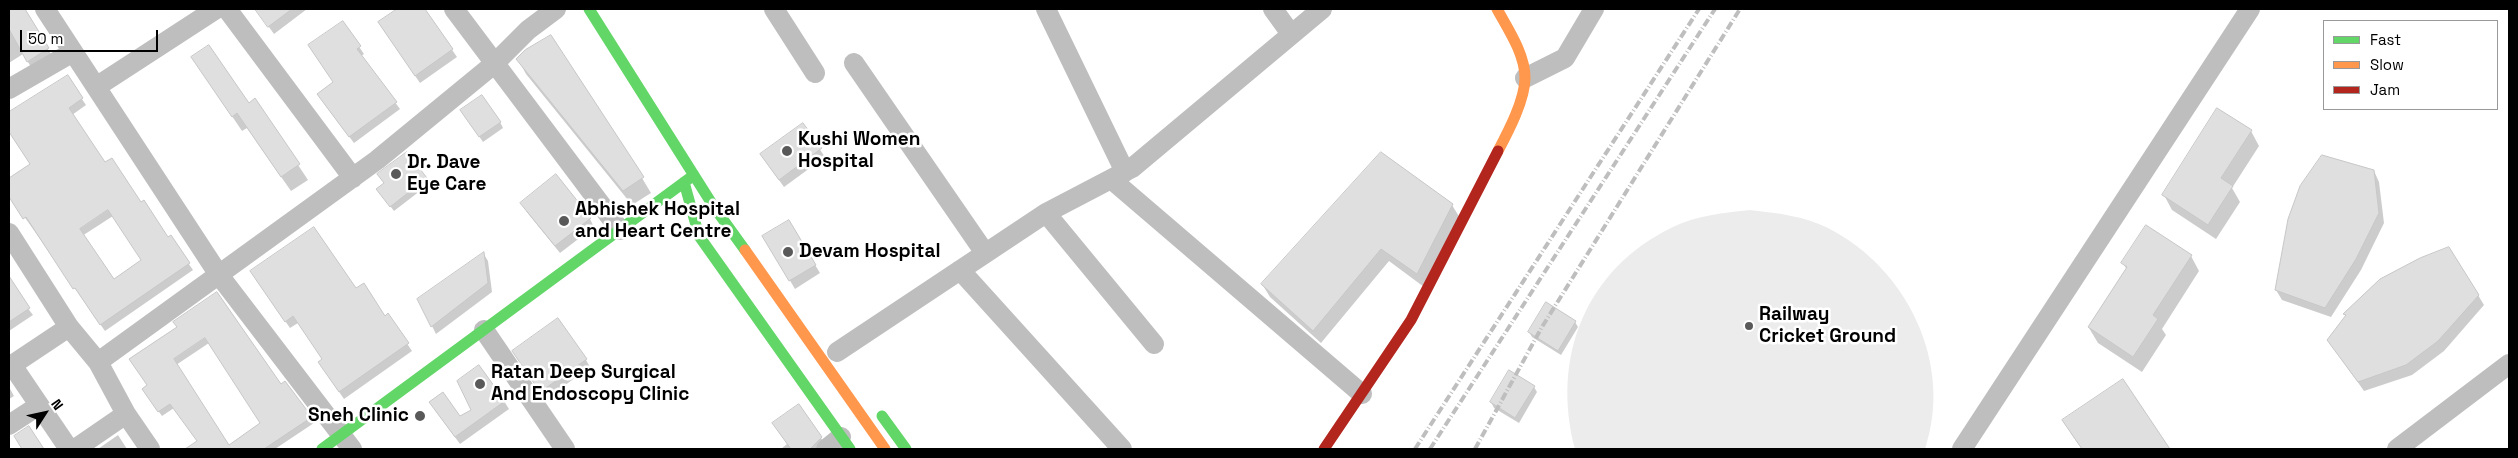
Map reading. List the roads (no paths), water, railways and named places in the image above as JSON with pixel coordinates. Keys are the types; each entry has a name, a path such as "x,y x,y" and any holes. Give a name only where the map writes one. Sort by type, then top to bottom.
{"street":[{"path":"45,9 219,275 347,442"},
{"path":"96,87 216,9"},
{"path":"227,9 353,178"},
{"path":"454,9 620,230"},
{"path":"98,362 353,178 494,64 528,30 556,9"},
{"path":"589,9 689,179 714,207 885,449"},
{"path":"774,9 815,73"},
{"path":"1046,9 1118,176 1362,394"},
{"path":"1273,9 1291,34"},
{"path":"837,352 1046,213 1132,168 1322,9"},
{"path":"1324,449 1411,320 1516,115 1525,78 1517,47 1497,9"},
{"path":"1525,78 1565,58 1594,9"},
{"path":"1962,449 2250,9"},
{"path":"9,89 73,52"},
{"path":"854,63 985,253"},
{"path":"322,449 347,442 484,330 689,179"},
{"path":"689,179 699,236 839,445"},
{"path":"1046,213 1154,344"},
{"path":"9,233 70,327 98,362 126,414 150,449"},
{"path":"960,270 1122,449"},
{"path":"69,449 10,363 70,327"},
{"path":"484,330 565,449"},
{"path":"2397,449 2509,364"},
{"path":"9,425 38,406"},
{"path":"877,409 906,449"},
{"path":"75,449 126,414"}],"railway":[{"path":"1415,449 1699,9"},
{"path":"1430,449 1715,9"},
{"path":"1475,449 1542,327 1740,9"}],"place":[{"name":"Kushi Women Hospital","path":"787,151"},
{"name":"Dr. Dave Eye Care","path":"396,174"},
{"name":"Abhishek Hospital and Heart Centre","path":"564,221"},
{"name":"Devam Hospital","path":"788,252"},
{"name":"Railway Cricket Ground","path":"1749,326"},
{"name":"Ratan Deep Surgical And Endoscopy Clinic","path":"480,384"},
{"name":"Sneh Clinic","path":"420,416"}]}
